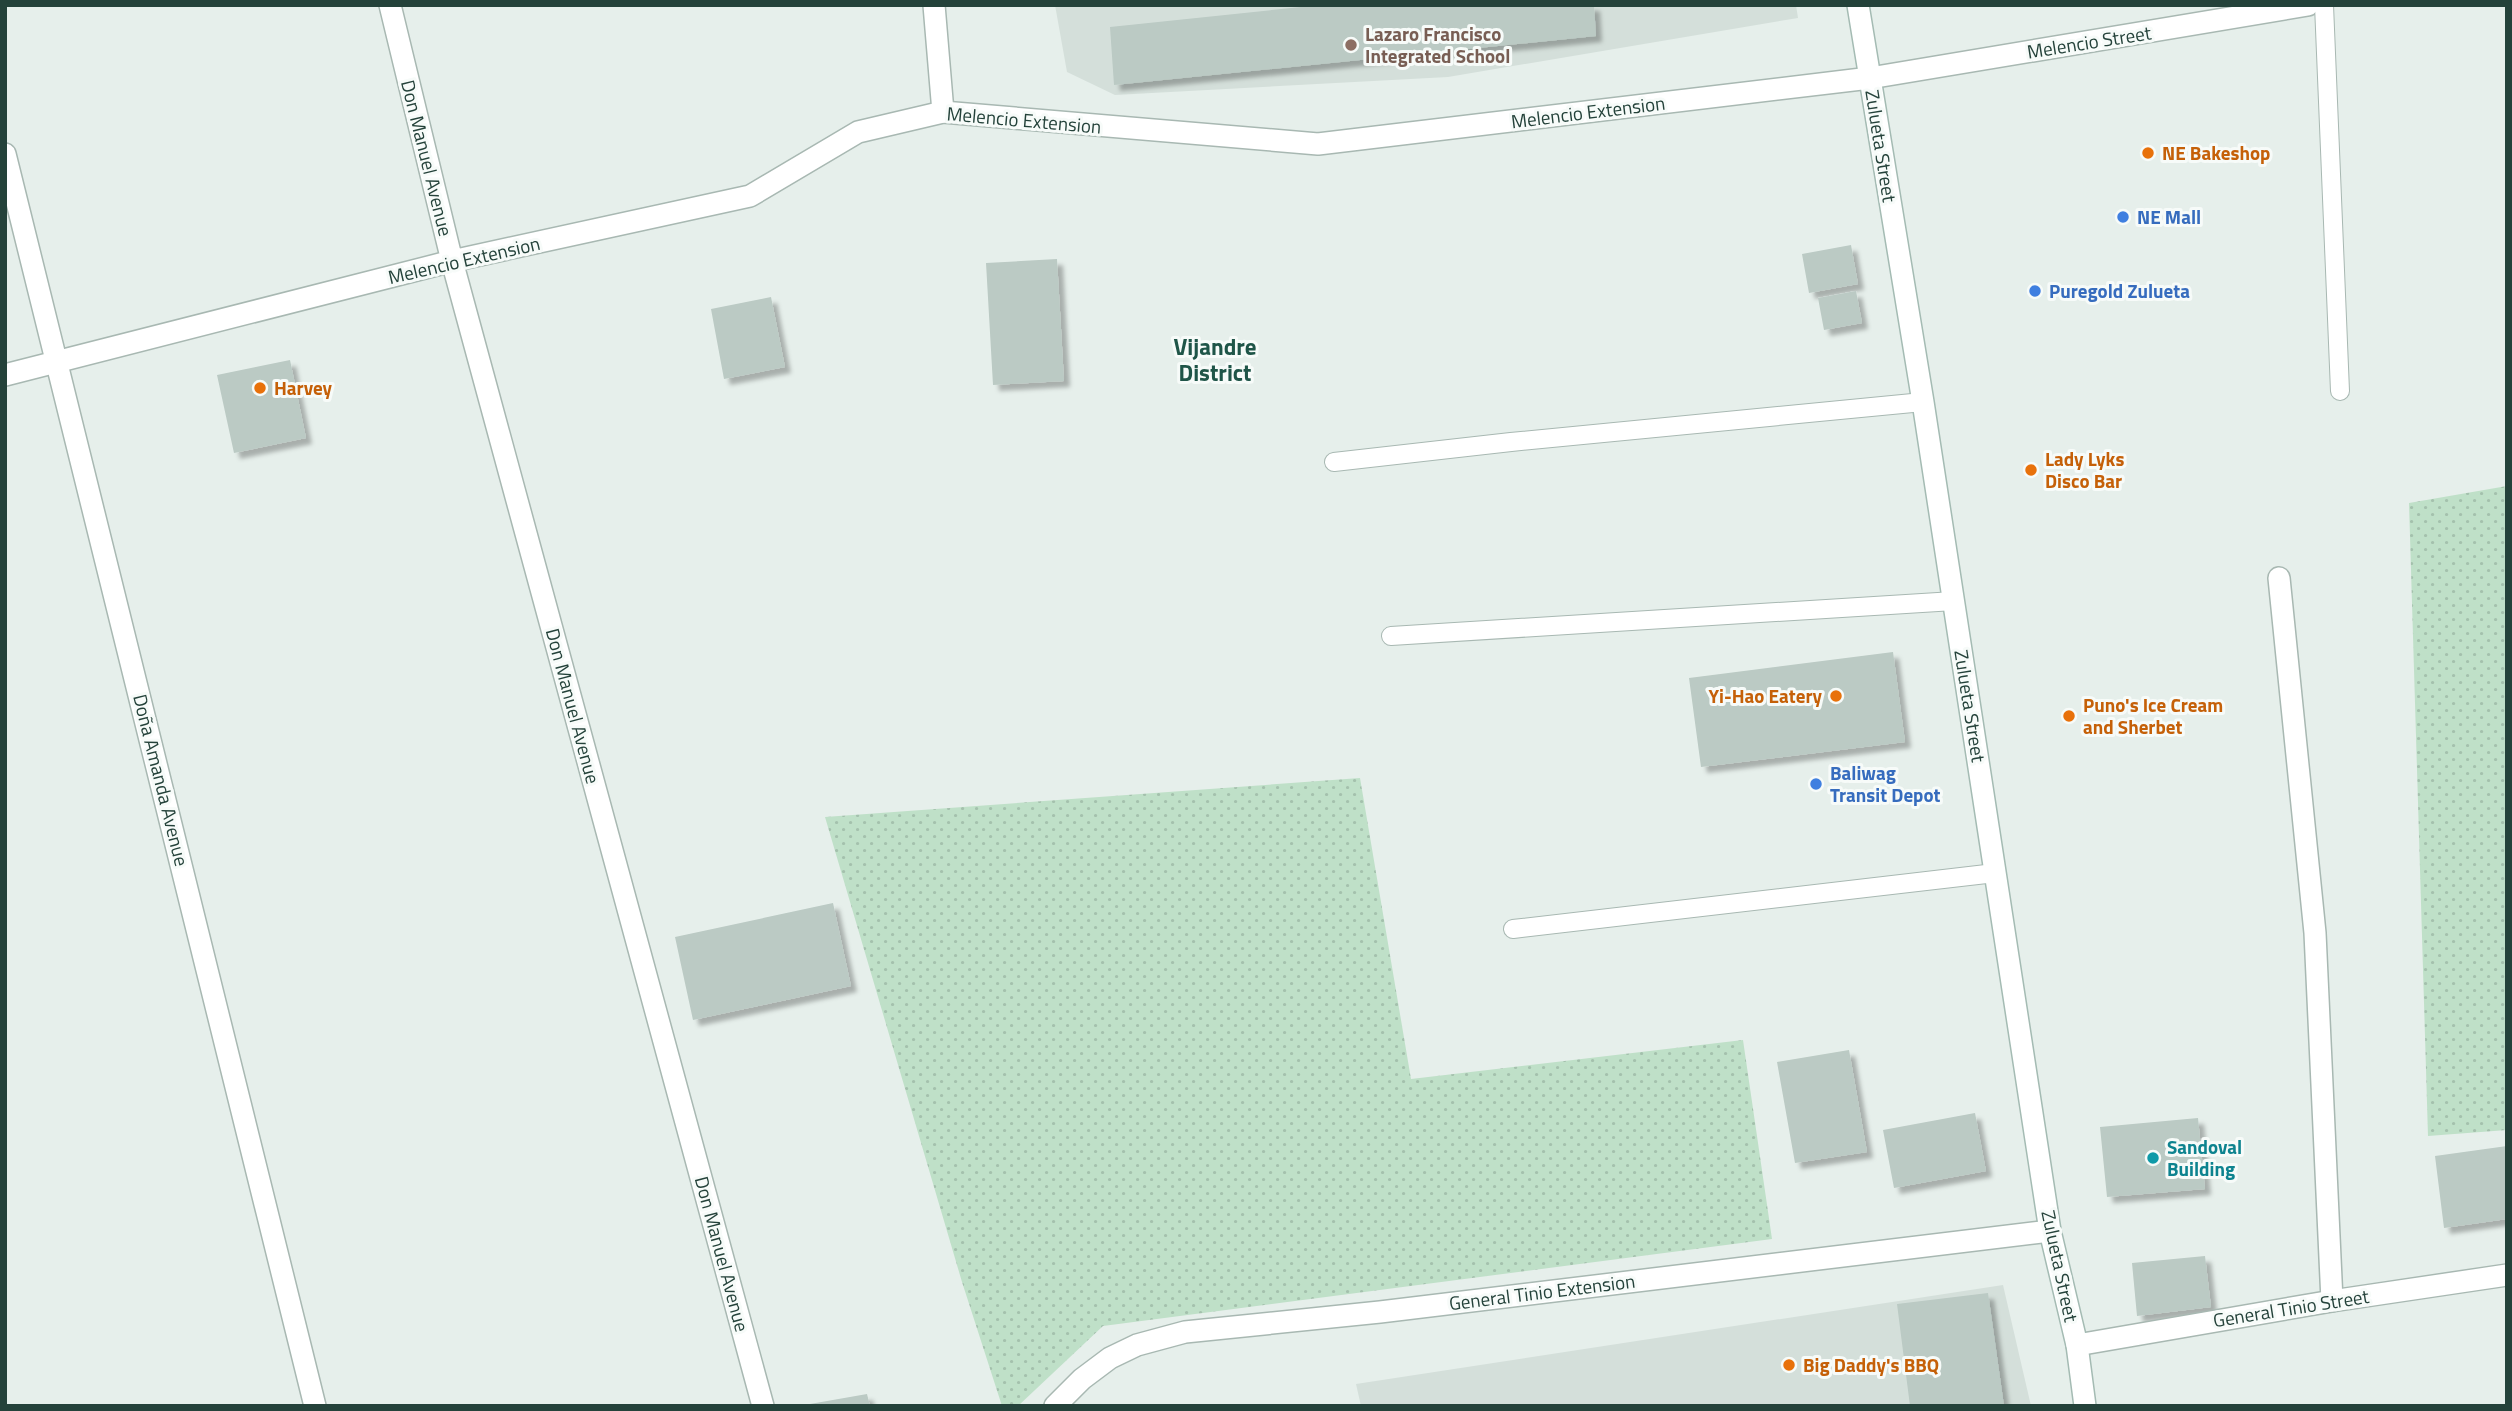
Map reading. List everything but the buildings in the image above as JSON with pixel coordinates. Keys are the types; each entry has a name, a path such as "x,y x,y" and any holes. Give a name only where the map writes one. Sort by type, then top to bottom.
{"street":[{"name":"Don Manuel Avenue","path":"390,5 452,261 763,1406"},
{"path":"934,5 943,112"},
{"name":"Zulueta Street","path":"1858,5 1923,402 2050,1231 2077,1345 2085,1406"},
{"name":"Melencio Street","path":"1870,78 2308,5"},
{"name":"Melencio Extension","path":"5,375 452,261 750,196 858,132 943,112 1318,144 1870,78"},
{"name":"Doña Amanda Avenue","path":"5,154 315,1406"},
{"path":"2280,578 2315,933 2332,1301"},
{"name":"General Tinio Extension","path":"1055,1406 1082,1378 1110,1357 1137,1345 1185,1332 1380,1312 2050,1231"},
{"name":"General Tinio Street","path":"2077,1345 2332,1301 2507,1275"}],"lane":[{"path":"2324,5 2340,391"},
{"path":"1334,462 1923,402"},
{"path":"1391,636 1954,601"},
{"path":"1513,929 1995,873"}],"shaded area":[{"name":"Lazaro Francisco Integrated School","path":"1055,5 1796,5 1798,18 1448,77 1115,95 1067,72"},
{"path":"2003,1285 2031,1406 1361,1406 1356,1384"}],"green space":[{"path":"2507,486 2507,1130 2428,1136 2409,503"},
{"path":"1360,778 1411,1079 1743,1040 1772,1239 1103,1326 1018,1406 1002,1406 962,1282 825,817"}],"place":[{"name":"Lazaro Francisco Integrated School","path":"1351,45"},
{"name":"NE Bakeshop","path":"2148,153"},
{"name":"NE Mall","path":"2123,217"},
{"name":"Puregold Zulueta","path":"2035,291"},
{"name":"Harvey","path":"260,388"},
{"name":"Lady Lyks Disco Bar","path":"2031,470"},
{"name":"Yi-Hao Eatery","path":"1836,696"},
{"name":"Puno's Ice Cream and Sherbet","path":"2069,716"},
{"name":"Baliwag Transit Depot","path":"1816,784"},
{"name":"Sandoval Building","path":"2153,1158"},
{"name":"Big Daddy's BBQ","path":"1789,1365"}],"district":[{"name":"Vijandre District","path":"1215,360"}]}
